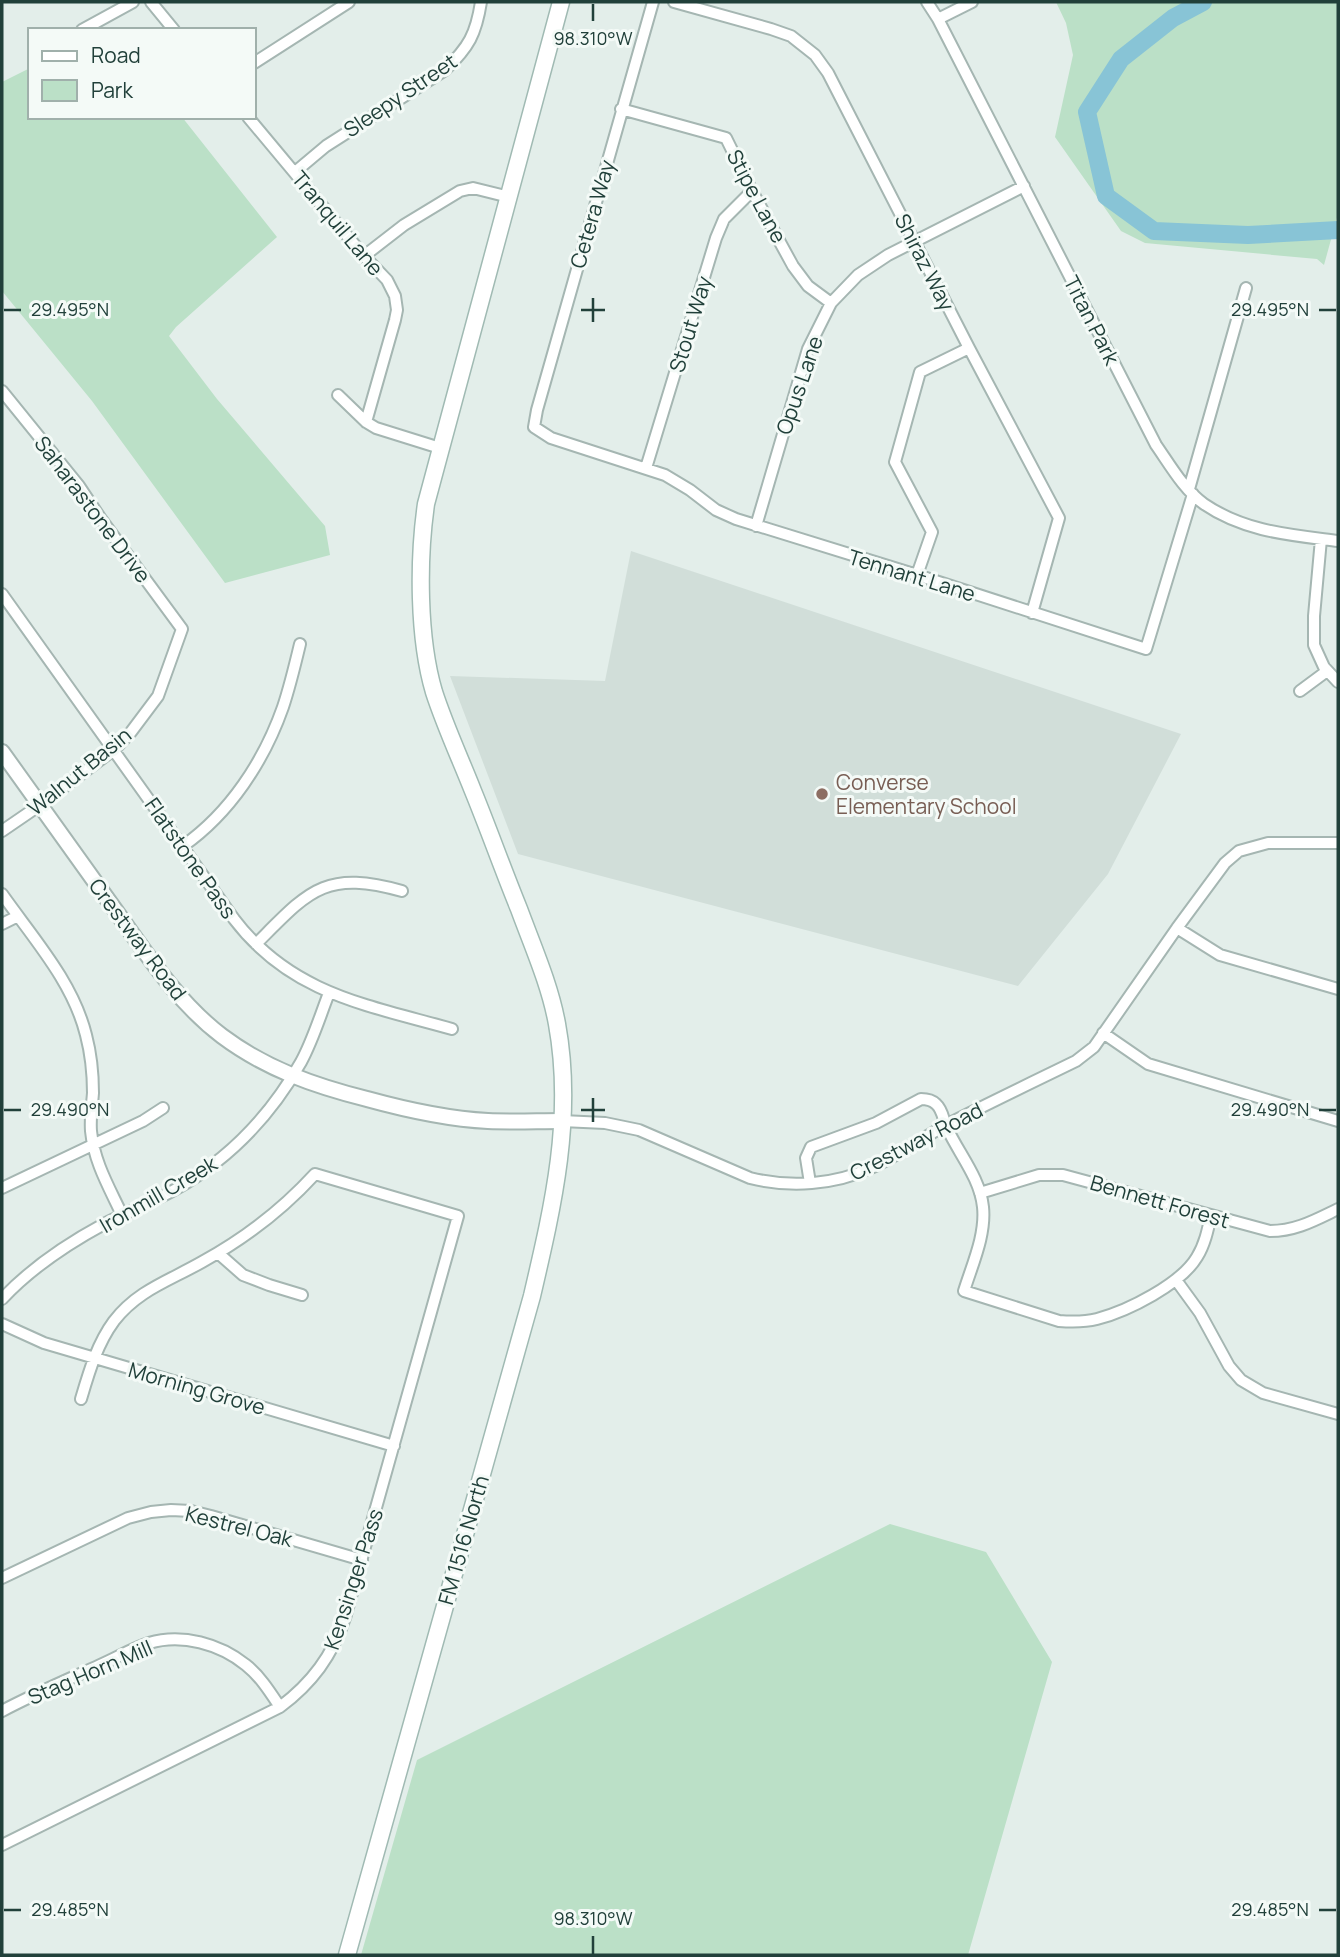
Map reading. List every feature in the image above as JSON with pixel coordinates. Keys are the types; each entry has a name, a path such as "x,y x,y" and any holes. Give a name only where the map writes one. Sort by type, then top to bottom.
{"main road":[{"name":"FM 1516 North","path":"347,1955 532,1296 557,1182 563,1098 557,1023 531,942 434,692 423,631 422,531 440,448 561,2"}],"street":[{"path":"86,28 133,2"},
{"path":"150,2 172,28"},
{"path":"256,61 349,2"},
{"name":"Sleepy Street","path":"295,172 326,146 445,70 470,42 481,2"},
{"name":"Cetera Way","path":"534,427 653,2"},
{"name":"Shiraz Way","path":"674,2 791,36 815,55 828,73 1059,517 1032,612"},
{"name":"Titan Park","path":"927,2 1156,445 1191,491 1203,503 1249,527 1276,534 1338,541"},
{"path":"938,19 972,2"},
{"name":"Stipe Lane","path":"621,109 726,138 752,191 801,278 831,303"},
{"name":"Tranquil Lane","path":"250,119 363,256 387,280 395,296 397,310 366,422"},
{"name":"Opus Lane","path":"755,526 808,349 831,303 858,275 914,241 1024,186"},
{"path":"363,256 404,225 460,191 473,188 509,197"},
{"name":"Stout Way","path":"646,468 716,238 724,219 752,191"},
{"path":"1191,491 1246,288"},
{"path":"918,575 932,532 895,462 920,372 969,348"},
{"name":"Saharastone Drive","path":"2,391 79,486 182,629"},
{"path":"338,395 366,422 390,434 440,448"},
{"name":"Tennant Lane","path":"534,427 551,438 646,468 678,482 716,510 755,526 918,575 1146,649 1191,491"},
{"path":"1321,539 1314,645 1328,671 1338,682"},
{"name":"Flatstone Pass","path":"2,594 234,919 256,944 279,965 329,993 452,1029"},
{"name":"Walnut Basin","path":"2,831 113,749 131,732 153,703 164,682 182,629"},
{"path":"183,846 194,839 227,804 257,762 281,711 300,644"},
{"path":"1300,691 1328,671"},
{"name":"Crestway Road","path":"2,752 157,969 182,999 222,1036 250,1055 291,1076 342,1093 427,1114 487,1121 562,1121 625,1126 652,1134 750,1178 782,1184 847,1177 874,1167 945,1126 1076,1061 1094,1046 1225,863 1239,851 1268,843 1338,843"},
{"path":"256,944 297,903 320,889 356,882 374,883 402,891"},
{"path":"2,894 57,970 83,1023 93,1076 93,1144 99,1167 122,1215"},
{"path":"2,924 18,916"},
{"path":"1177,928 1220,956 1338,989"},
{"name":"Ironmill Creek","path":"2,1299 57,1252 122,1215 176,1189 221,1160 268,1111 287,1085 307,1049 329,993"},
{"path":"1103,1033 1148,1064 1338,1121"},
{"path":"810,1183 806,1158 811,1147 876,1123 921,1099 935,1102 945,1126 975,1179 983,1207 982,1229 964,1292 1059,1321 1096,1320 1116,1313 1176,1280 1198,1256 1212,1215"},
{"path":"2,1188 143,1121 163,1108"},
{"name":"Kensinger Pass","path":"2,1845 280,1707 307,1685 325,1663 345,1618 458,1216 315,1174 281,1208 218,1253"},
{"name":"Bennett Forest","path":"980,1193 1039,1175 1063,1175 1262,1230 1282,1231 1304,1226 1338,1209"},
{"path":"81,1399 94,1358 116,1319 150,1288 218,1253 243,1275 302,1295"},
{"path":"1176,1280 1200,1313 1229,1366 1241,1380 1263,1393 1338,1414"},
{"name":"Morning Grove","path":"2,1324 44,1343 394,1446"},
{"name":"Kestrel Oak","path":"2,1578 128,1518 171,1510 211,1516 362,1560"},
{"name":"Stag Horn Mill","path":"2,1711 150,1642 177,1640 200,1641 225,1651 246,1665 261,1680 280,1707"}],"shaded area":[{"name":"Converse Elementary School","path":"631,551 1181,734 1108,874 1018,986 518,854 450,676 605,681"}],"green space":[{"path":"1056,2 1338,2 1338,214 1324,265 1317,259 1145,243 1121,231 1055,137 1073,55 1066,23"},
{"path":"28,69 28,119 184,119 277,237 169,336 217,399 325,526 330,555 225,583 92,401 2,291 2,82"},
{"path":"890,1524 986,1552 1052,1662 968,1955 361,1955 417,1760"}],"waterway":[{"path":"1203,2 1173,18 1121,59 1087,112 1106,196 1154,231 1248,235 1338,230"}],"place":[{"name":"Converse Elementary School","path":"822,794"}]}
